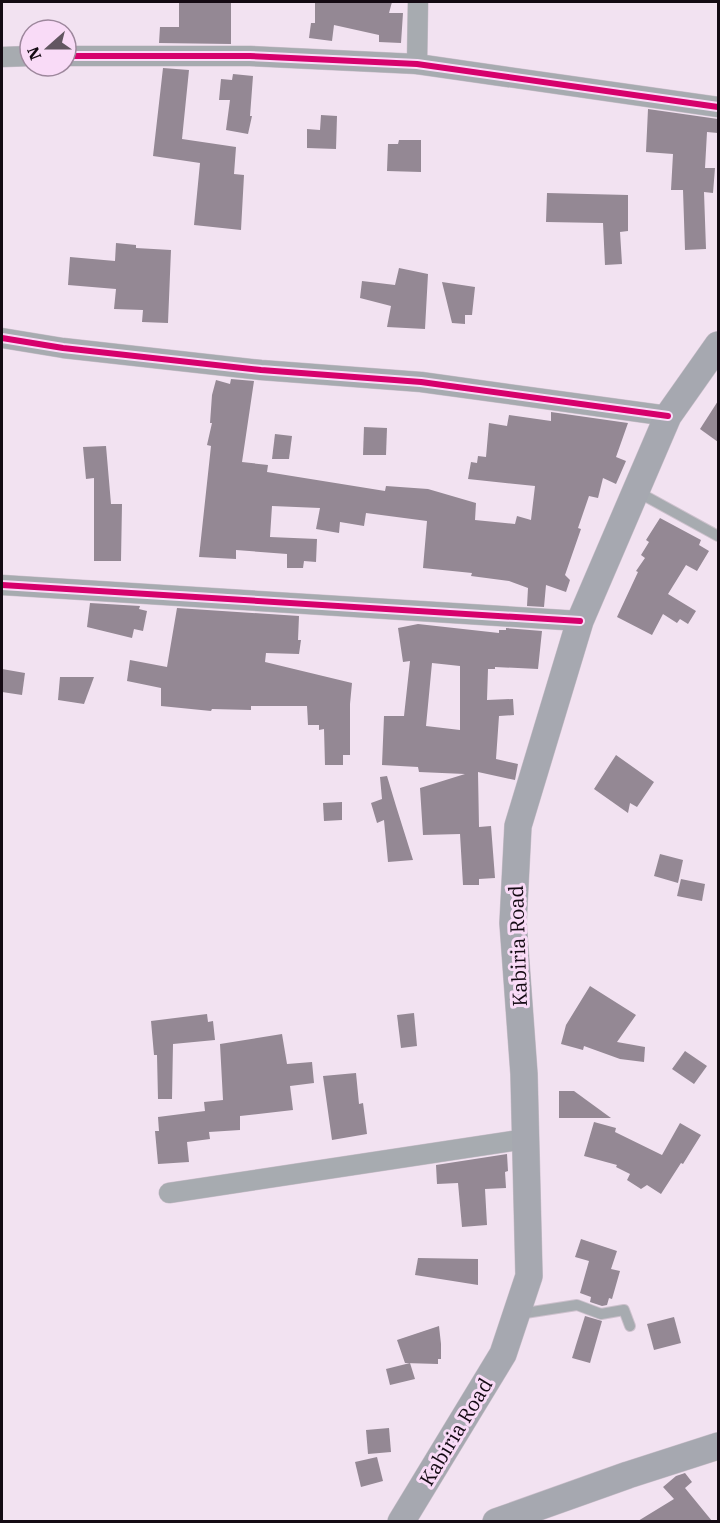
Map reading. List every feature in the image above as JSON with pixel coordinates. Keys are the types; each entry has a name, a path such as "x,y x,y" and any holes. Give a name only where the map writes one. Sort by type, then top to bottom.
{"main road":[{"name":"Kabiria Road","path":"401,1521 503,1354 529,1276 524,1074 513,923 518,826 580,621 668,416 718,345"},
{"path":"496,1521 718,1446"}],"street":[{"path":"417,64 418,2"},
{"path":"2,57 18,56"},
{"path":"78,56 250,56 417,64 718,106"},
{"path":"2,338 63,348 261,370 422,382 668,416"},
{"path":"2,585 580,621"},
{"path":"169,1193 526,1139"}],"lane":[{"path":"636,491 718,536"},
{"path":"516,1315 577,1305 601,1314 624,1310 630,1326"}],"building":[{"path":"179,2 231,2 231,44 159,43 160,27 179,27"},
{"path":"315,2 392,2 389,13 403,13 401,43 379,42 379,35 334,25 332,41 309,38 311,23 315,23"},
{"path":"163,68 189,70 182,139 236,147 234,174 244,175 241,230 194,225 200,163 153,156"},
{"path":"233,74 253,76 250,116 252,116 248,134 226,130 230,100 219,100 221,79 232,80"},
{"path":"648,109 718,119 718,133 707,132 705,168 715,168 713,193 704,192 706,249 685,250 683,190 671,190 673,154 646,152"},
{"path":"321,115 337,116 336,149 307,148 307,129 320,130"},
{"path":"399,140 421,140 421,172 387,171 388,144 398,144"},
{"path":"547,193 628,195 628,231 620,232 622,264 605,265 603,223 546,222"},
{"path":"116,243 136,245 136,248 171,250 168,323 142,322 143,310 114,309 116,289 68,285 70,257 115,261"},
{"path":"399,268 428,274 425,329 387,327 391,306 360,298 362,281 395,285"},
{"path":"442,282 475,287 472,315 465,315 465,324 452,323"},
{"path":"231,379 254,381 242,462 268,465 267,472 385,491 386,486 428,489 476,503 475,520 515,524 517,516 531,520 535,486 468,479 471,462 477,463 478,456 486,457 489,423 507,426 509,415 551,421 551,412 628,423 616,457 626,461 616,484 603,478 598,498 589,496 578,528 581,529 565,575 570,580 566,592 546,585 544,607 527,606 528,588 509,581 471,576 472,573 423,568 427,521 366,513 364,526 340,522 339,533 316,529 320,508 272,506 270,537 317,539 316,562 304,561 303,568 287,568 287,554 236,550 236,559 199,557 211,446 207,445 212,423 210,423 212,395 216,380 230,384"},
{"path":"718,401 718,442 700,429"},
{"path":"364,427 387,428 386,455 363,455"},
{"path":"275,434 292,436 289,459 272,459"},
{"path":"106,446 111,504 122,504 121,561 94,561 94,478 86,479 83,447"},
{"path":"660,518 701,540 699,545 709,551 697,571 686,565 668,594 696,611 688,624 680,619 677,623 663,614 652,635 617,617 638,572 636,571 645,558 641,555 649,542 646,540"},
{"path":"90,603 140,606 139,609 147,611 143,631 134,629 132,638 87,627"},
{"path":"177,608 299,616 298,640 301,640 299,654 266,653 265,662 352,683 350,755 343,755 343,765 325,765 324,729 319,730 319,725 308,725 307,706 251,706 251,710 212,709 211,711 161,706 161,688 127,681 130,660 167,667"},
{"path":"418,624 499,633 499,630 506,630 506,628 542,631 538,669 495,667 495,669 488,669 487,700 513,699 514,715 499,716 496,759 518,764 515,780 478,772 479,827 491,826 495,878 479,879 479,885 463,885 460,834 423,835 420,788 465,774 419,772 418,767 382,765 384,716 404,716 410,661 403,662 398,628","holes":["432,663 460,666 460,730 426,726"]},
{"path":"2,669 25,673 22,695 2,692"},
{"path":"60,677 94,677 84,704 58,700"},
{"path":"616,755 654,782 637,807 630,803 628,813 594,789"},
{"path":"387,776 413,860 388,862 384,820 377,823 371,803 382,799 380,777"},
{"path":"342,802 342,820 324,821 323,803"},
{"path":"660,854 683,860 678,883 654,876"},
{"path":"681,879 705,884 702,901 677,896"},
{"path":"590,986 636,1015 617,1042 645,1047 644,1062 620,1059 584,1046 583,1050 561,1044 566,1025"},
{"path":"414,1013 417,1046 401,1048 397,1015"},
{"path":"207,1014 208,1022 213,1021 215,1040 173,1044 172,1099 158,1099 157,1055 154,1055 151,1021"},
{"path":"282,1034 287,1064 312,1062 314,1083 290,1086 293,1110 240,1116 240,1130 209,1132 210,1139 187,1142 189,1162 158,1164 155,1131 159,1131 158,1117 205,1111 204,1102 223,1100 220,1044"},
{"path":"685,1051 707,1066 694,1084 672,1069"},
{"path":"356,1073 359,1104 363,1103 367,1134 332,1140 323,1076"},
{"path":"559,1091 574,1091 611,1118 559,1118"},
{"path":"594,1122 616,1128 615,1132 662,1155 680,1123 701,1135 661,1194 647,1185 641,1189 627,1180 630,1174 616,1167 617,1165 584,1156"},
{"path":"507,1154 506,1188 485,1189 487,1225 462,1227 458,1183 437,1184 436,1165"},
{"path":"581,1239 617,1251 611,1269 620,1271 612,1299 609,1298 607,1305 602,1306 590,1302 591,1297 580,1293 589,1261 575,1257"},
{"path":"418,1258 478,1259 478,1285 415,1275"},
{"path":"585,1316 602,1321 590,1363 572,1358"},
{"path":"674,1317 681,1343 654,1350 647,1324"},
{"path":"439,1326 441,1359 438,1359 438,1364 405,1363 397,1340"},
{"path":"410,1363 415,1379 390,1385 386,1369"},
{"path":"389,1428 391,1452 368,1454 366,1430"},
{"path":"377,1457 383,1481 361,1487 355,1462"},
{"path":"685,1473 692,1482 685,1488 712,1521 638,1521 674,1499 663,1487 676,1476"}],"cycle path":[{"path":"78,56 250,56 417,64 718,107"},
{"path":"2,338 63,348 261,370 421,382 668,416"},
{"path":"2,585 580,621"}]}
